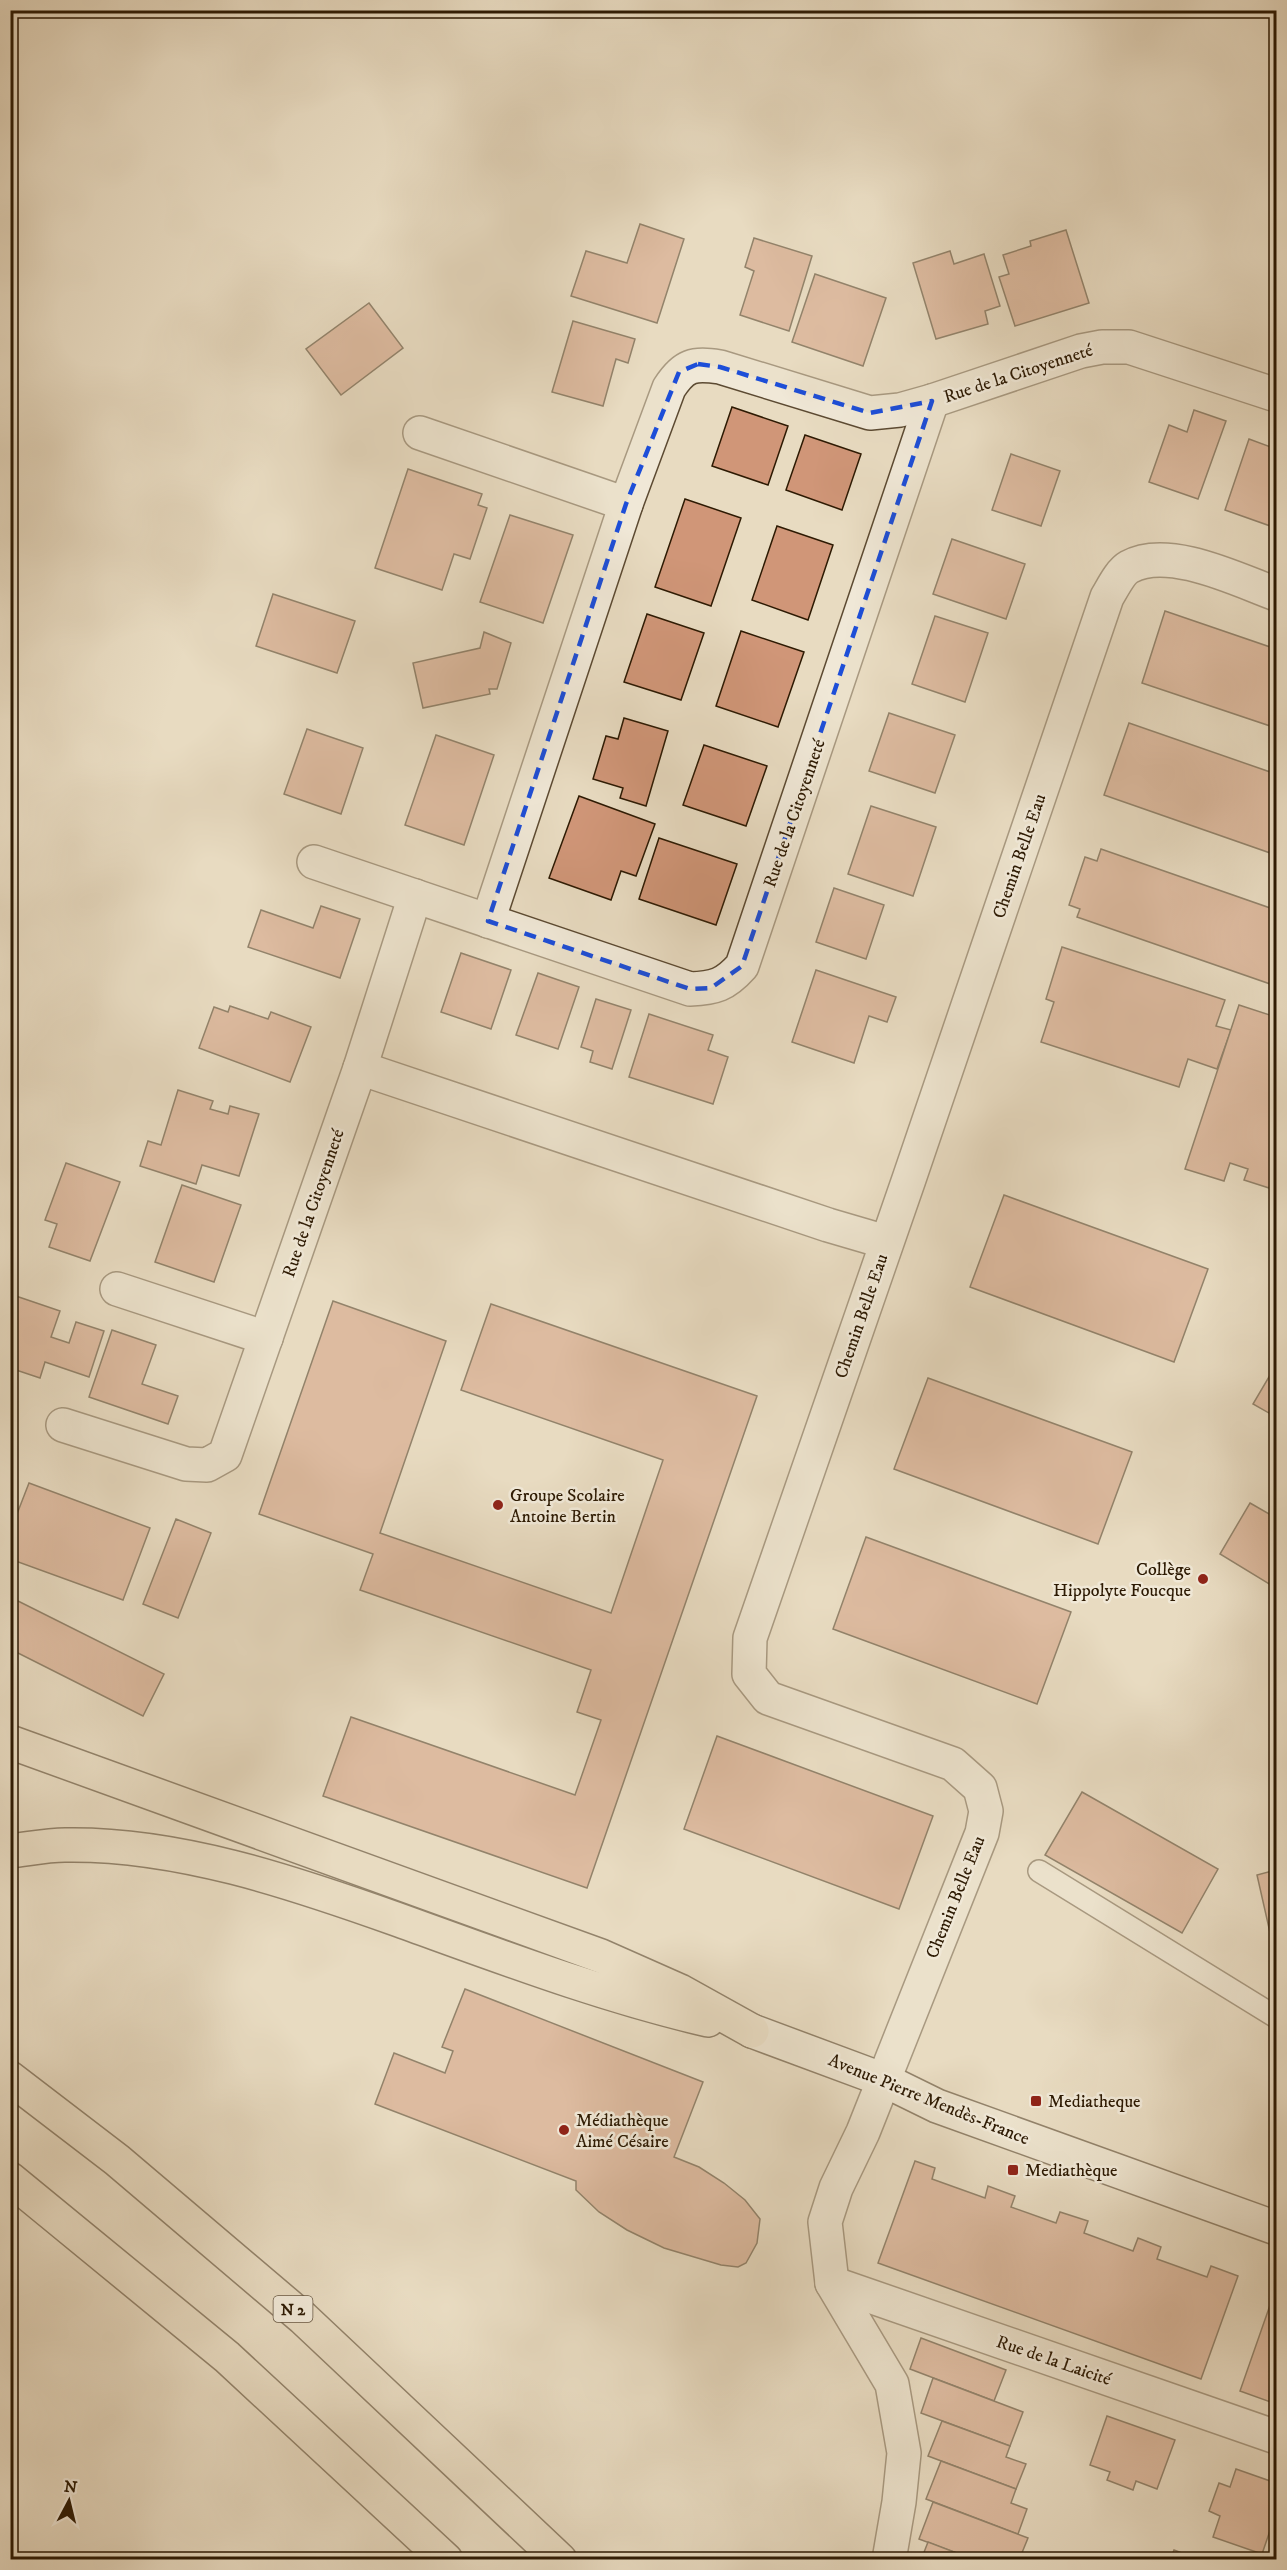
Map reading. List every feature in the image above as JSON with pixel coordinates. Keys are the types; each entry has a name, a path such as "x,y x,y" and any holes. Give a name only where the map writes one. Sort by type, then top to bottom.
{"highway":[{"path":"10,1742 600,1956 680,1991 752,2031"},
{"path":"10,1851 75,1845 140,1850 222,1864 297,1884 591,1989 752,2031"},
{"name":"N 2","path":"10,2078 117,2160 303,2318 560,2559"},
{"path":"10,2179 227,2357 446,2559"}],"street":[{"name":"Rue de la Citoyenneté","path":"488,921 626,504 669,388 679,372 698,364 720,368 870,413 900,410 932,401 1081,351 1102,347 1129,347 1154,353 1276,395"},
{"name":"Rue de la Citoyenneté","path":"314,862 690,988 711,988 730,979 742,966 932,401"},
{"path":"420,433 626,504"},
{"name":"Chemin Belle Eau","path":"884,2080 982,1833 986,1812 980,1788 953,1764 768,1698 749,1674 750,1638 1107,597 1128,567 1161,558 1205,568 1276,594"},
{"name":"Rue de la Citoyenneté","path":"63,1425 186,1464 207,1465 225,1455 360,1068 415,896"},
{"path":"360,1068 828,1225 886,1242"},
{"path":"117,1288 266,1338"},
{"name":"Avenue Pierre Mendès-France","path":"752,2031 884,2080 937,2106 1276,2228"},
{"path":"884,2080 836,2188 825,2222 832,2283 892,2384 904,2453 899,2502 889,2559"},
{"name":"Rue de la Laicité","path":"832,2283 1276,2437"}],"lane":[{"path":"1039,1871 1276,2017"}],"highlighted area":[{"path":"698,364 720,367 870,413 932,401 742,966 711,988 690,989 488,921 626,504 679,372"}],"building":[{"path":"640,224 684,239 657,323 571,296 586,251 627,263"},
{"path":"1066,230 1089,303 1015,326 999,277 1009,274 1003,255 1031,246 1030,241"},
{"path":"754,238 812,256 789,331 740,315 754,271 745,267"},
{"path":"950,251 954,264 984,254 1000,306 985,311 988,324 936,339 913,263"},
{"path":"815,274 886,298 863,366 792,342"},
{"path":"369,303 403,348 341,395 306,349"},
{"path":"573,321 635,339 628,363 616,359 603,406 552,392"},
{"path":"732,407 788,426 768,485 712,466"},
{"path":"1194,410 1226,421 1198,499 1149,482 1169,425 1187,432"},
{"path":"805,435 861,454 842,510 786,490"},
{"path":"1249,439 1276,449 1276,528 1225,510"},
{"path":"1011,454 1060,471 1041,526 992,510"},
{"path":"408,469 482,494 478,505 487,508 470,559 454,554 442,590 375,568"},
{"path":"685,499 741,518 711,606 655,587"},
{"path":"510,515 573,535 543,623 480,602"},
{"path":"777,526 833,545 808,620 752,600"},
{"path":"952,539 1025,564 1006,619 933,594"},
{"path":"273,594 355,621 337,673 256,646"},
{"path":"1165,611 1276,649 1276,728 1142,683"},
{"path":"647,614 704,633 681,700 624,682"},
{"path":"935,616 988,633 965,702 912,684"},
{"path":"741,631 804,652 778,727 716,706"},
{"path":"484,632 511,643 497,689 489,689 490,694 423,708 413,663 480,648"},
{"path":"889,713 955,735 935,793 869,771"},
{"path":"624,718 668,731 646,806 620,798 623,788 593,779 606,736 618,739"},
{"path":"1129,723 1276,774 1276,855 1104,795"},
{"path":"307,729 363,748 341,814 284,794"},
{"path":"436,735 494,755 464,845 405,825"},
{"path":"704,745 767,766 746,826 683,805"},
{"path":"579,796 655,824 636,876 621,871 611,900 549,878"},
{"path":"871,806 936,827 913,896 848,874"},
{"path":"659,838 737,864 716,925 639,899"},
{"path":"1101,849 1276,910 1276,986 1077,917 1080,909 1069,905 1085,857 1097,861"},
{"path":"834,888 884,905 866,959 816,942"},
{"path":"321,906 360,919 340,978 248,947 261,910 313,928"},
{"path":"1062,947 1225,1000 1216,1026 1231,1030 1217,1069 1188,1059 1179,1087 1041,1042 1054,1002 1046,999"},
{"path":"461,953 511,970 491,1029 441,1012"},
{"path":"816,970 896,997 887,1022 869,1016 854,1063 792,1042"},
{"path":"538,973 579,987 558,1049 516,1035"},
{"path":"596,999 631,1010 612,1069 590,1062 593,1051 581,1047"},
{"path":"1239,1005 1276,1017 1276,1165 1269,1188 1244,1180 1248,1169 1230,1163 1224,1181 1185,1169"},
{"path":"230,1006 268,1019 271,1012 311,1027 290,1082 199,1048 214,1007 228,1012"},
{"path":"649,1014 713,1035 708,1050 728,1057 713,1104 629,1077"},
{"path":"178,1090 213,1101 210,1109 228,1114 230,1106 259,1114 239,1176 202,1165 196,1184 140,1166 148,1141 161,1145"},
{"path":"66,1163 120,1182 90,1261 49,1247 57,1224 45,1220"},
{"path":"182,1185 241,1205 214,1282 155,1262"},
{"path":"1004,1195 1208,1269 1174,1362 970,1287"},
{"path":"10,1294 60,1311 51,1337 69,1343 76,1322 104,1331 89,1377 45,1362 40,1378 10,1368"},
{"path":"333,1301 446,1341 380,1533 611,1613 663,1460 461,1390 491,1304 757,1396 587,1888 323,1796 351,1717 575,1795 601,1720 577,1712 591,1670 360,1590 373,1554 259,1514"},
{"path":"112,1330 156,1345 142,1384 178,1396 168,1424 89,1397"},
{"path":"1276,1365 1276,1417 1253,1404"},
{"path":"928,1378 1132,1452 1098,1544 894,1469"},
{"path":"29,1483 150,1528 123,1600 10,1559 10,1532"},
{"path":"1250,1503 1276,1518 1276,1588 1220,1554"},
{"path":"176,1519 211,1533 178,1618 143,1604"},
{"path":"866,1537 1071,1612 1037,1704 833,1629"},
{"path":"10,1597 164,1674 143,1716 10,1649"},
{"path":"717,1736 933,1816 899,1909 684,1829"},
{"path":"1082,1792 1218,1869 1182,1933 1045,1855"},
{"path":"1276,1870 1276,1959 1257,1875"},
{"name":"Médiathèque Aimé Césaire","path":"465,1989 703,2082 674,2157 699,2167 724,2183 745,2200 760,2219 757,2243 746,2263 738,2267 721,2265 664,2248 627,2230 599,2212 576,2190 576,2181 375,2104 394,2053 445,2073 453,2051 442,2047"},
{"path":"915,2161 935,2168 932,2179 985,2198 988,2186 1015,2196 1011,2207 1056,2223 1060,2212 1088,2221 1084,2233 1133,2251 1138,2238 1161,2247 1157,2259 1207,2277 1211,2266 1238,2276 1201,2379 878,2263"},
{"path":"1276,2288 1276,2404 1240,2391"},
{"path":"921,2338 1006,2370 994,2401 910,2369"},
{"path":"933,2378 1023,2412 1010,2446 921,2413"},
{"path":"1107,2416 1175,2440 1157,2489 1136,2481 1133,2490 1107,2480 1110,2472 1090,2465"},
{"path":"942,2421 1010,2446 1006,2457 1026,2464 1016,2489 928,2456"},
{"path":"941,2461 1016,2489 1011,2503 1027,2509 1018,2534 926,2499"},
{"path":"1236,2469 1276,2483 1276,2513 1262,2554 1213,2537 1220,2516 1209,2511 1219,2483 1230,2487"},
{"path":"933,2502 1028,2538 1019,2560 975,2560 919,2539"},
{"path":"928,2542 975,2560 921,2560"},
{"path":"1174,2550 1200,2560 1170,2560"}],"place":[{"name":"Groupe Scolaire Antoine Bertin","path":"498,1505"},
{"name":"Collège Hippolyte Foucque","path":"1203,1579"},
{"name":"Mediatheque","path":"1036,2101"},
{"name":"Médiathèque Aimé Césaire","path":"564,2130"},
{"name":"Mediathèque","path":"1013,2170"}]}
